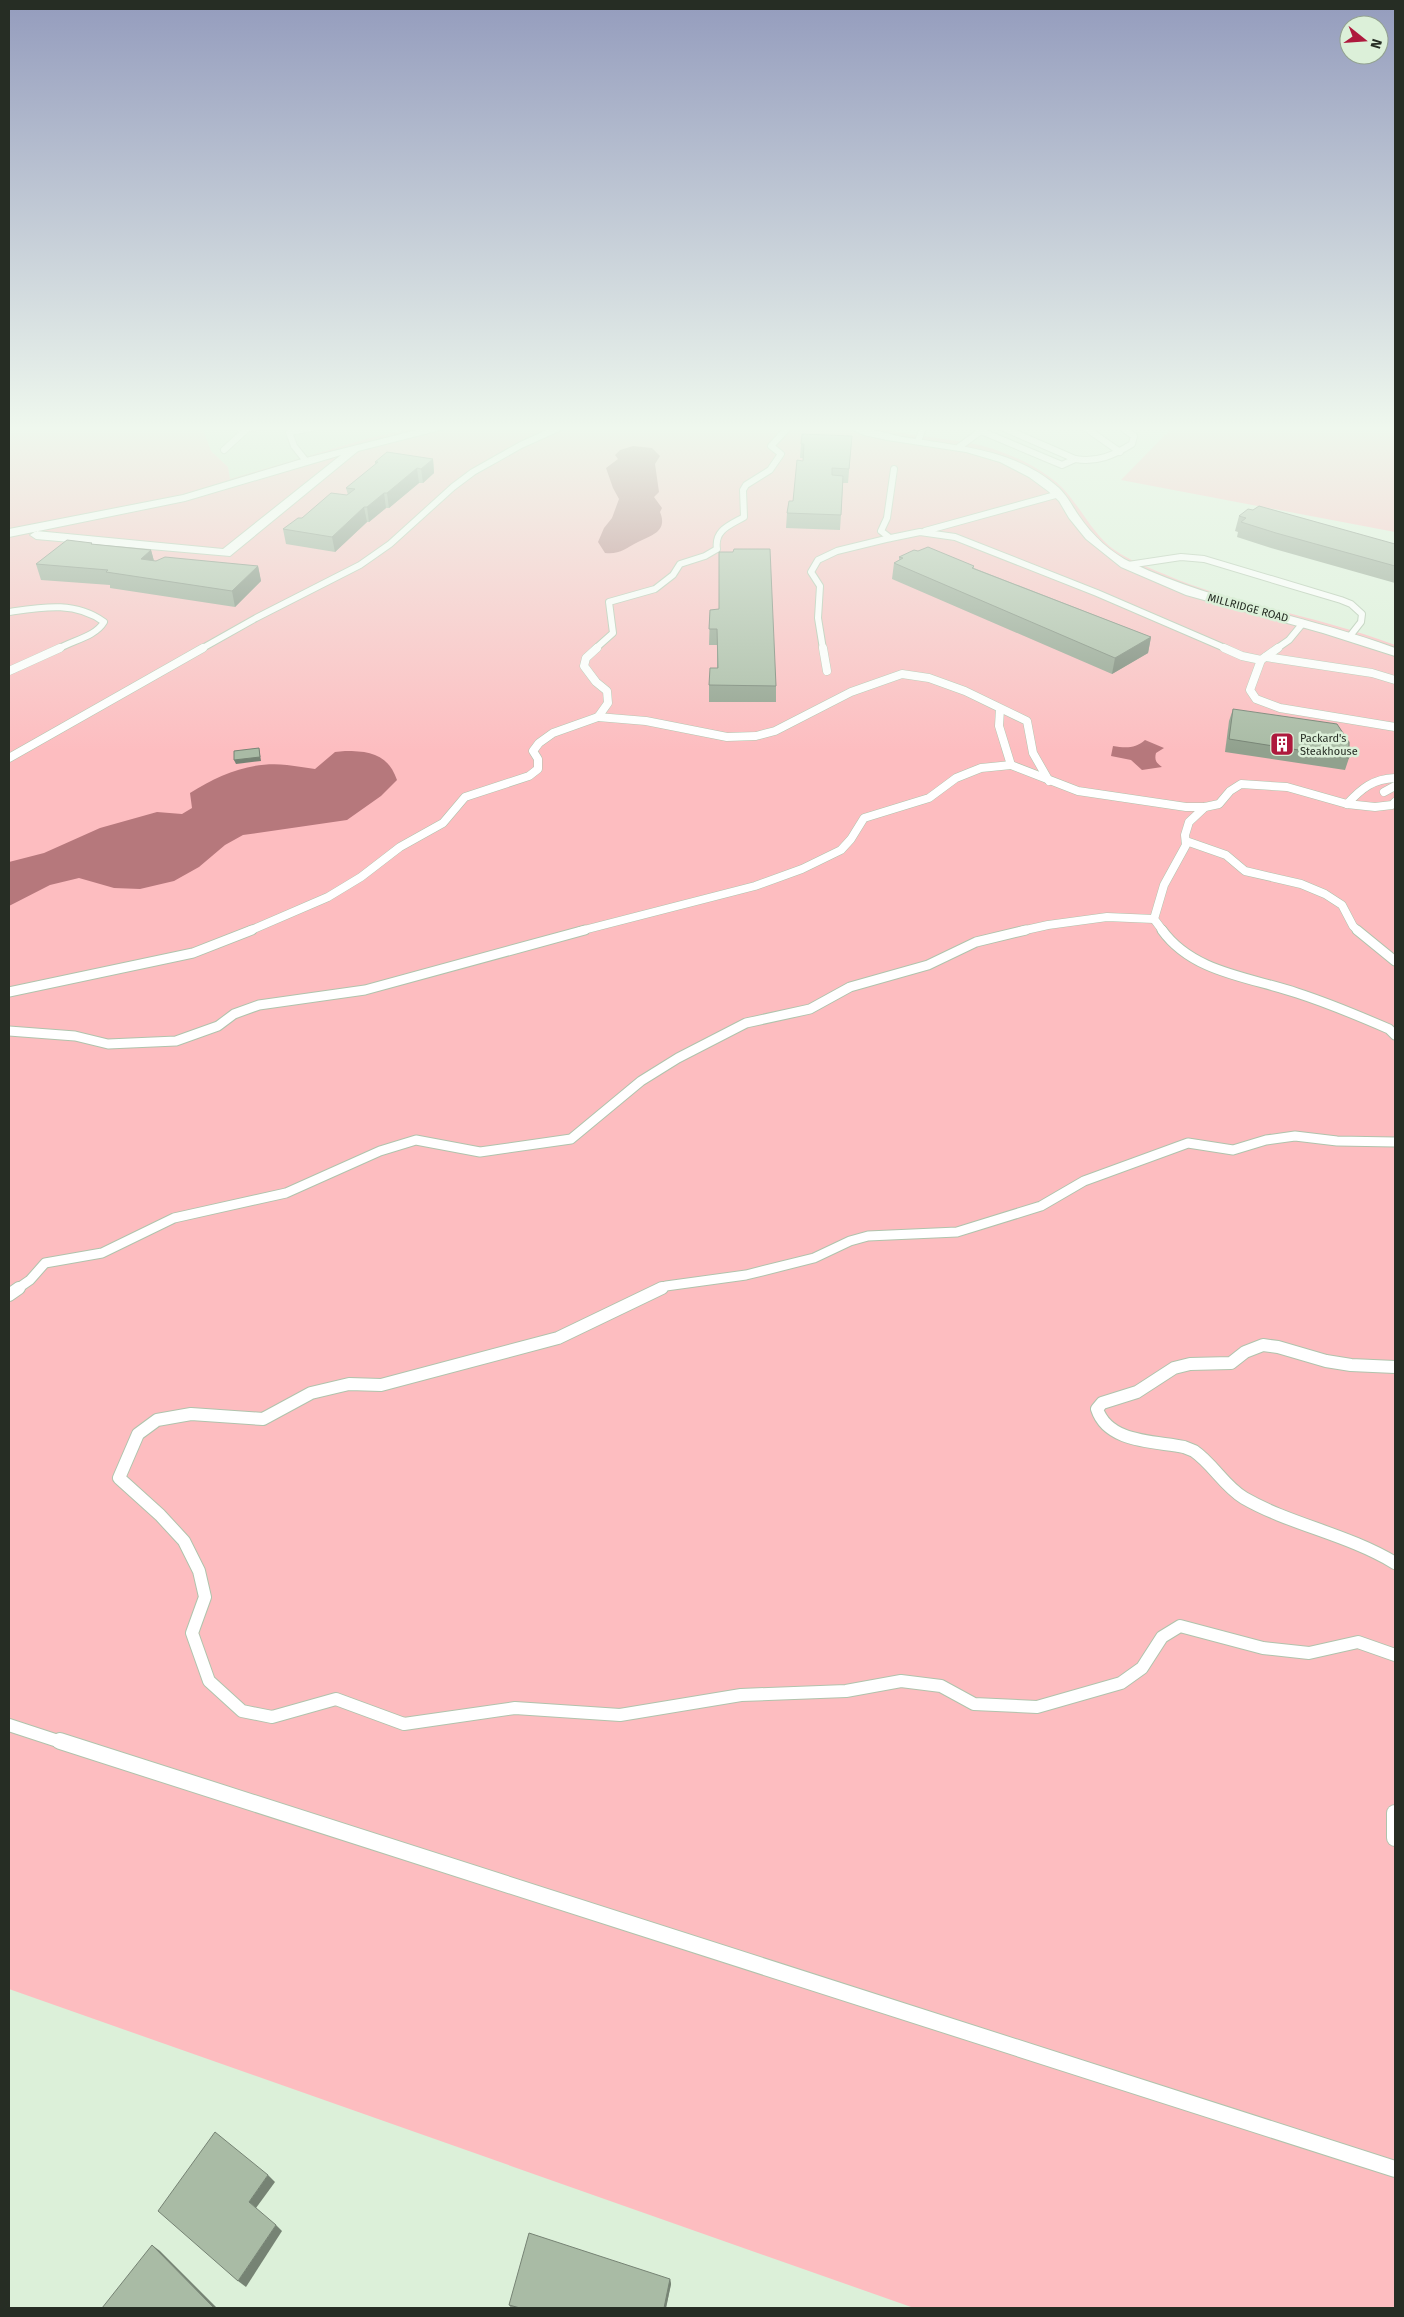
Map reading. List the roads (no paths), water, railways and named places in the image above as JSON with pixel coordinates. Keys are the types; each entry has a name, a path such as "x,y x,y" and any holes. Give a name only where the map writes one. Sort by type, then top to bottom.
{"street":[{"path":"24,534 226,553 250,534"},
{"name":"MILLRIDGE ROAD","path":"1088,534 1104,552 1128,565 1209,598 1350,636 1395,652"}],"lane":[{"path":"9,758 256,618 360,565 401,534"},
{"path":"598,718 608,703 607,691 596,682 584,666 586,658 613,633 614,624 608,610 608,602 655,589 673,575 675,567 682,561 704,558 717,550 717,534"},
{"path":"884,534 890,538"},
{"path":"827,671 818,618 820,586 810,572 818,560 837,550 909,534"},
{"path":"935,534 956,537 1097,593 1242,656 1372,673 1395,680"},
{"path":"1128,565 1181,558 1204,559 1341,600 1351,604 1362,614 1361,622 1350,636"},
{"path":"9,612 50,607 72,607 86,611 104,622 101,627 87,636 69,643 51,654 9,671"},
{"path":"1303,623 1289,640 1263,659 1250,690 1256,699 1280,708 1395,727"},
{"path":"9,992 193,953 288,916 328,897 361,877 400,847 444,823 465,797 529,776 538,769 538,760 533,752 538,743 547,735 564,727 598,718 646,721 727,737 756,736 775,731 851,692 902,674 930,678 965,691 1027,721 1032,751 1038,767 1049,781"},
{"path":"1000,709 999,726 1011,765"},
{"path":"9,1031 75,1036 108,1044 176,1041 218,1026 234,1014 259,1004 365,990 695,900 755,886 802,869 841,850 851,839 864,818 929,798 956,778 981,768 1011,765 1078,791 1186,807 1204,807 1219,804 1230,791 1241,784 1287,787 1347,804 1376,807 1392,805 1395,802"},
{"path":"1347,804 1363,786 1386,778 1395,778"},
{"path":"1384,792 1395,786"},
{"path":"1154,919 1164,885 1186,844 1189,822 1204,807"},
{"path":"1186,841 1226,855 1245,870 1302,884 1325,894 1342,906 1350,915 1353,926 1362,935 1395,961"},
{"path":"9,1295 30,1280 45,1263 102,1253 174,1218 286,1193 380,1151 416,1140 480,1152 571,1139 641,1081 678,1058 746,1023 810,1009 850,987 928,965 976,942 1048,925 1089,919 1107,917 1154,919"},
{"path":"1154,919 1172,944 1214,970 1268,984 1331,1004 1388,1029 1395,1035"},
{"path":"1395,1142 1337,1141 1295,1136 1266,1140 1233,1150 1188,1143 1084,1182 1041,1206 957,1232 868,1236 850,1241 814,1258 746,1275 666,1286 558,1338 381,1385 349,1384 311,1394 263,1419 191,1414 157,1420 138,1434 120,1478 160,1515 184,1541 199,1571 205,1597 192,1633 209,1681 242,1712 272,1717 336,1699 404,1724 515,1708 620,1715 741,1695 846,1691 900,1681 941,1686 974,1704 1037,1708 1121,1683 1142,1668 1162,1637 1180,1626 1263,1648 1309,1653 1358,1642 1374,1646 1395,1655"},
{"path":"1395,1367 1351,1365 1326,1361 1278,1347 1263,1345 1245,1352 1230,1363 1190,1364 1174,1368 1137,1392 1102,1403 1097,1409 1097,1418 1104,1426 1116,1433 1186,1448 1203,1456 1233,1490 1243,1497 1291,1519 1362,1543 1395,1564"},
{"path":"9,1725 1395,2169"},
{"path":"1395,1813 1395,1838"}],"place":[{"name":"Packard's Steakhouse","path":"1282,744"}]}
